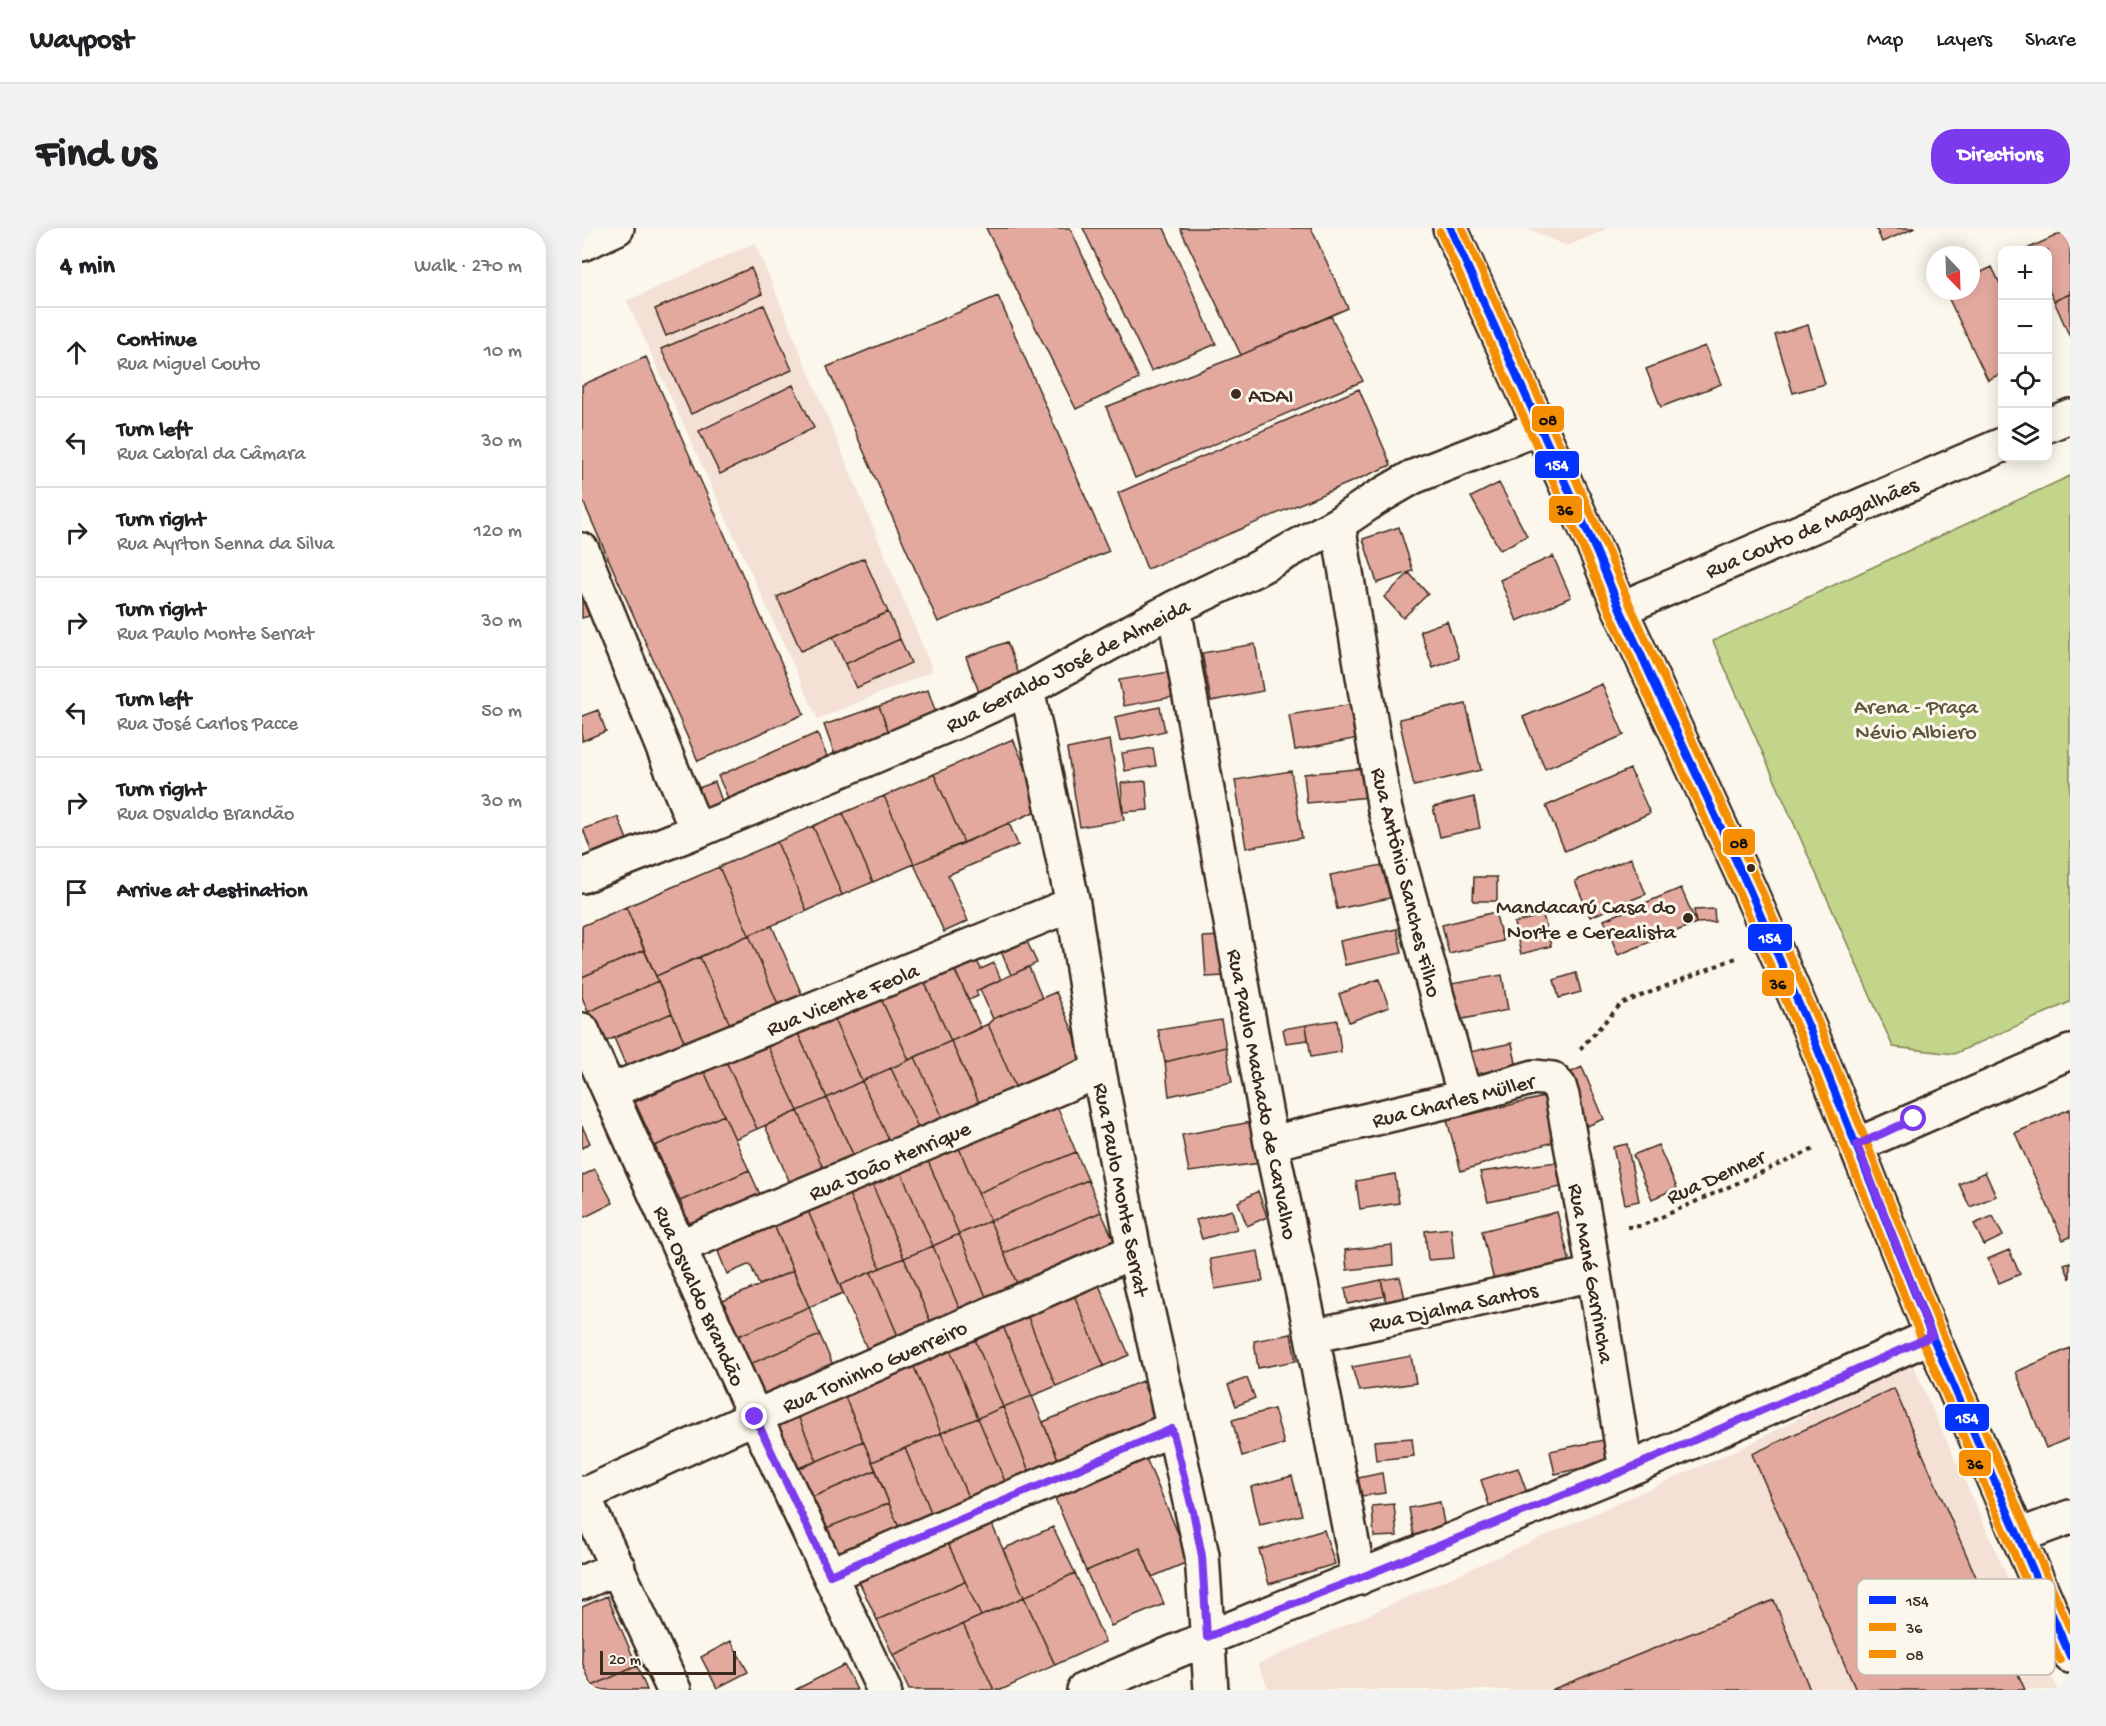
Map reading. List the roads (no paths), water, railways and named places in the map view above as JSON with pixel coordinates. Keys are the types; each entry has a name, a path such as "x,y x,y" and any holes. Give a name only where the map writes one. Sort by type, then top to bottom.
{"street":[{"path":"582,244 616,228"},
{"path":"1450,228 1773,944 1855,1138 1932,1336 2037,1579"},
{"path":"2052,423 2070,416"},
{"name":"Rua Geraldo José de Almeida","path":"582,876 697,831 956,722 1027,688 1174,608 1256,569 1338,524 1374,499 1413,477 1541,427"},
{"name":"Rua Couto de Magalhães","path":"1620,609 1998,446"},
{"name":"Rua Antônio Sanches Filho","path":"1338,524 1385,810 1465,1096"},
{"path":"582,550 697,831"},
{"name":"Rua Paulo Machado de Carvalho","path":"1174,608 1271,1143 1312,1336 1359,1578"},
{"name":"Rua Paulo Monte Serrat","path":"1027,688 1073,904 1099,1071 1134,1251 1202,1556 1210,1690"},
{"name":"Rua Vicente Feola","path":"610,1091 1073,904"},
{"name":"Rua Osvaldo Brandão","path":"582,1030 755,1417 884,1690"},
{"path":"1855,1138 2070,1052"},
{"name":"Rua João Henrique","path":"679,1247 1099,1071"},
{"name":"Rua Charles Müller","path":"1271,1143 1534,1077 1552,1078"},
{"name":"Rua Mané Garrincha","path":"1552,1078 1559,1086 1562,1095 1626,1470"},
{"name":"Rua Toninho Guerreiro","path":"583,1494 1134,1251"},
{"name":"Rua Djalma Santos","path":"1312,1336 1594,1274"},
{"path":"1084,1690 1207,1637 1626,1470 1932,1336"},
{"path":"830,1575 1172,1429"},
{"path":"583,1494 674,1690"},
{"path":"2019,1536 2070,1517"},
{"path":"582,1583 618,1568"},
{"path":"2055,1621 2070,1656"}],"place":[{"name":"ADAI","path":"1236,394"},
{"name":"Mandacarú Casa do Norte e Cerealista","path":"1688,918"}],"park label":[{"name":"Arena - Praça Névio Albiero","path":"1916,718"}]}
